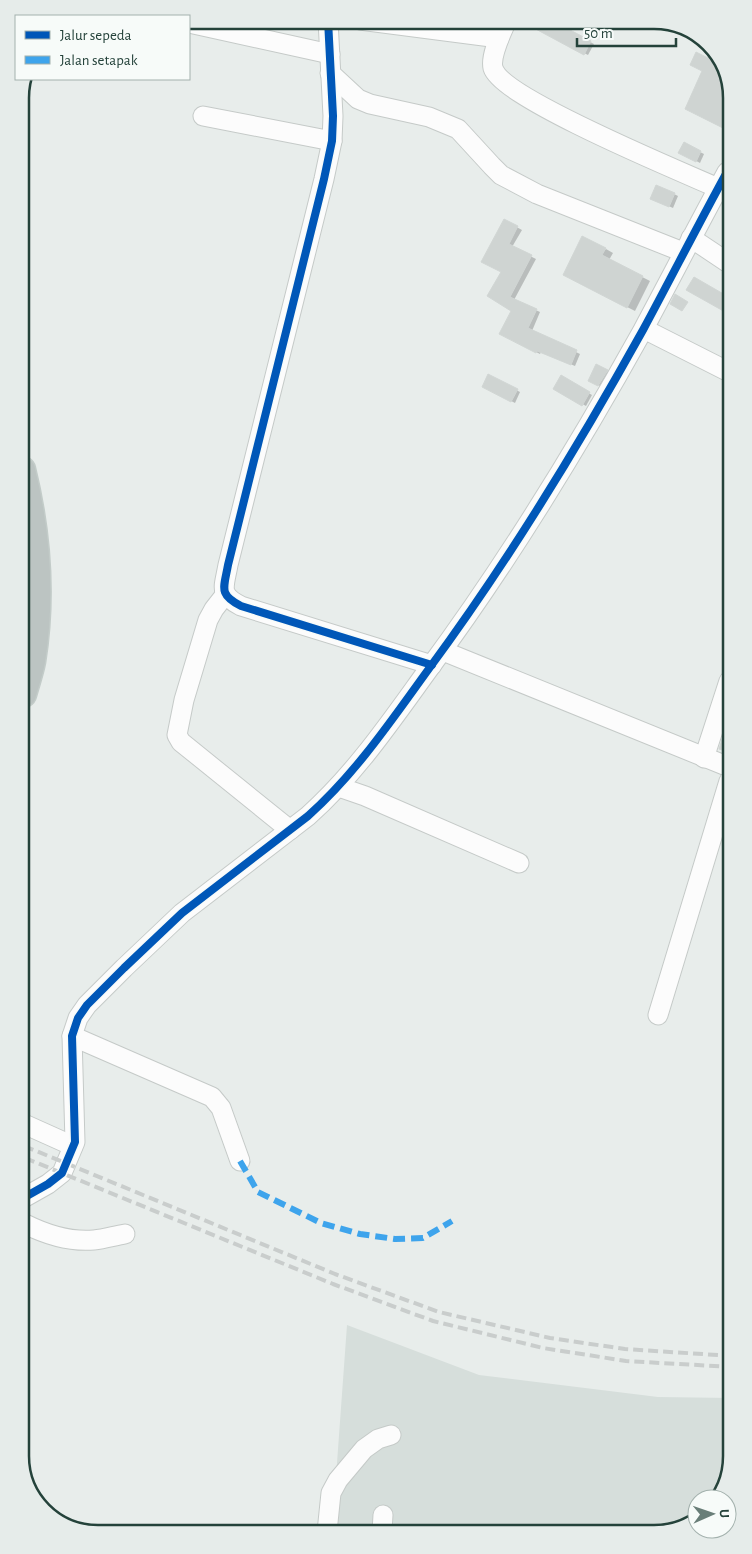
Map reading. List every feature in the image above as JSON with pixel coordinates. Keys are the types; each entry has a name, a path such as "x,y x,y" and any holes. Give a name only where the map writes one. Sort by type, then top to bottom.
{"highway":[{"path":"29,505 34,537 36,586 32,661 29,672"}],"street":[{"path":"216,29 330,54"},
{"path":"329,29 333,116 332,141 313,225 230,556 224,587 225,595 241,606 438,658 723,765"},
{"path":"429,29 498,38"},
{"path":"29,1195 62,1173 75,1142 75,1092 71,1057 72,1036 78,1018 87,1006 182,913 308,816 339,787 371,748 438,658 524,532 585,433 644,329 722,180 619,144 541,106 504,82 493,68 493,58 502,29"},
{"path":"330,73 358,99 370,104 429,117 458,129 501,174 537,194 687,245 723,260"},
{"path":"203,116 332,141"},
{"path":"644,329 723,369"},
{"path":"225,595 208,620 184,700 177,735 181,742 290,830"},
{"path":"704,758 723,699"},
{"path":"339,787 365,796 519,863"},
{"path":"658,1015 723,801"},
{"path":"72,1036 212,1097 221,1108 240,1161"},
{"path":"29,1126 73,1146"},
{"path":"29,1226 35,1230 72,1239 93,1240 125,1234"},
{"path":"329,1525 331,1493 338,1480 364,1449 378,1439 391,1435"}],"shaded area":[{"path":"347,1325 479,1375 658,1397 723,1398 723,1465 716,1487 715,1489 687,1489 687,1516 667,1524 333,1525"}],"building":[{"path":"536,29 568,29 591,41 584,55"},
{"path":"696,52 714,63 722,85 723,128 685,109 702,71 690,65"},
{"path":"684,142 701,151 696,162 678,153"},
{"path":"656,185 675,193 669,207 650,199"},
{"path":"504,219 518,226 509,244 532,255 510,297 537,309 528,328 577,350 571,365 537,351 536,353 499,334 511,311 487,296 501,272 481,262"},
{"path":"582,236 606,248 602,255 643,276 627,308 563,275"},
{"path":"694,277 723,294 723,311 686,290"},
{"path":"675,294 688,302 682,311 670,304"},
{"path":"596,364 608,370 598,386 588,381"},
{"path":"488,374 518,389 511,402 482,387"},
{"path":"561,375 590,392 582,406 553,389"},
{"path":"723,737 723,750 719,749"}],"railway":[{"path":"29,1148 335,1274 439,1312 550,1338 625,1349 723,1355"},
{"path":"29,1160 333,1284 433,1321 543,1348 626,1361 723,1366"}],"marked path":[{"path":"240,1161 258,1192 321,1223 360,1234 395,1239 423,1238 452,1221"}],"cycle path":[{"path":"328,29 333,116 332,141 228,565 224,590 229,598 241,606 432,665"},
{"path":"29,1195 62,1173 75,1142 72,1036 78,1018 87,1005 182,913 308,816 342,782 372,746 458,629 541,503 643,330 723,180"}]}
